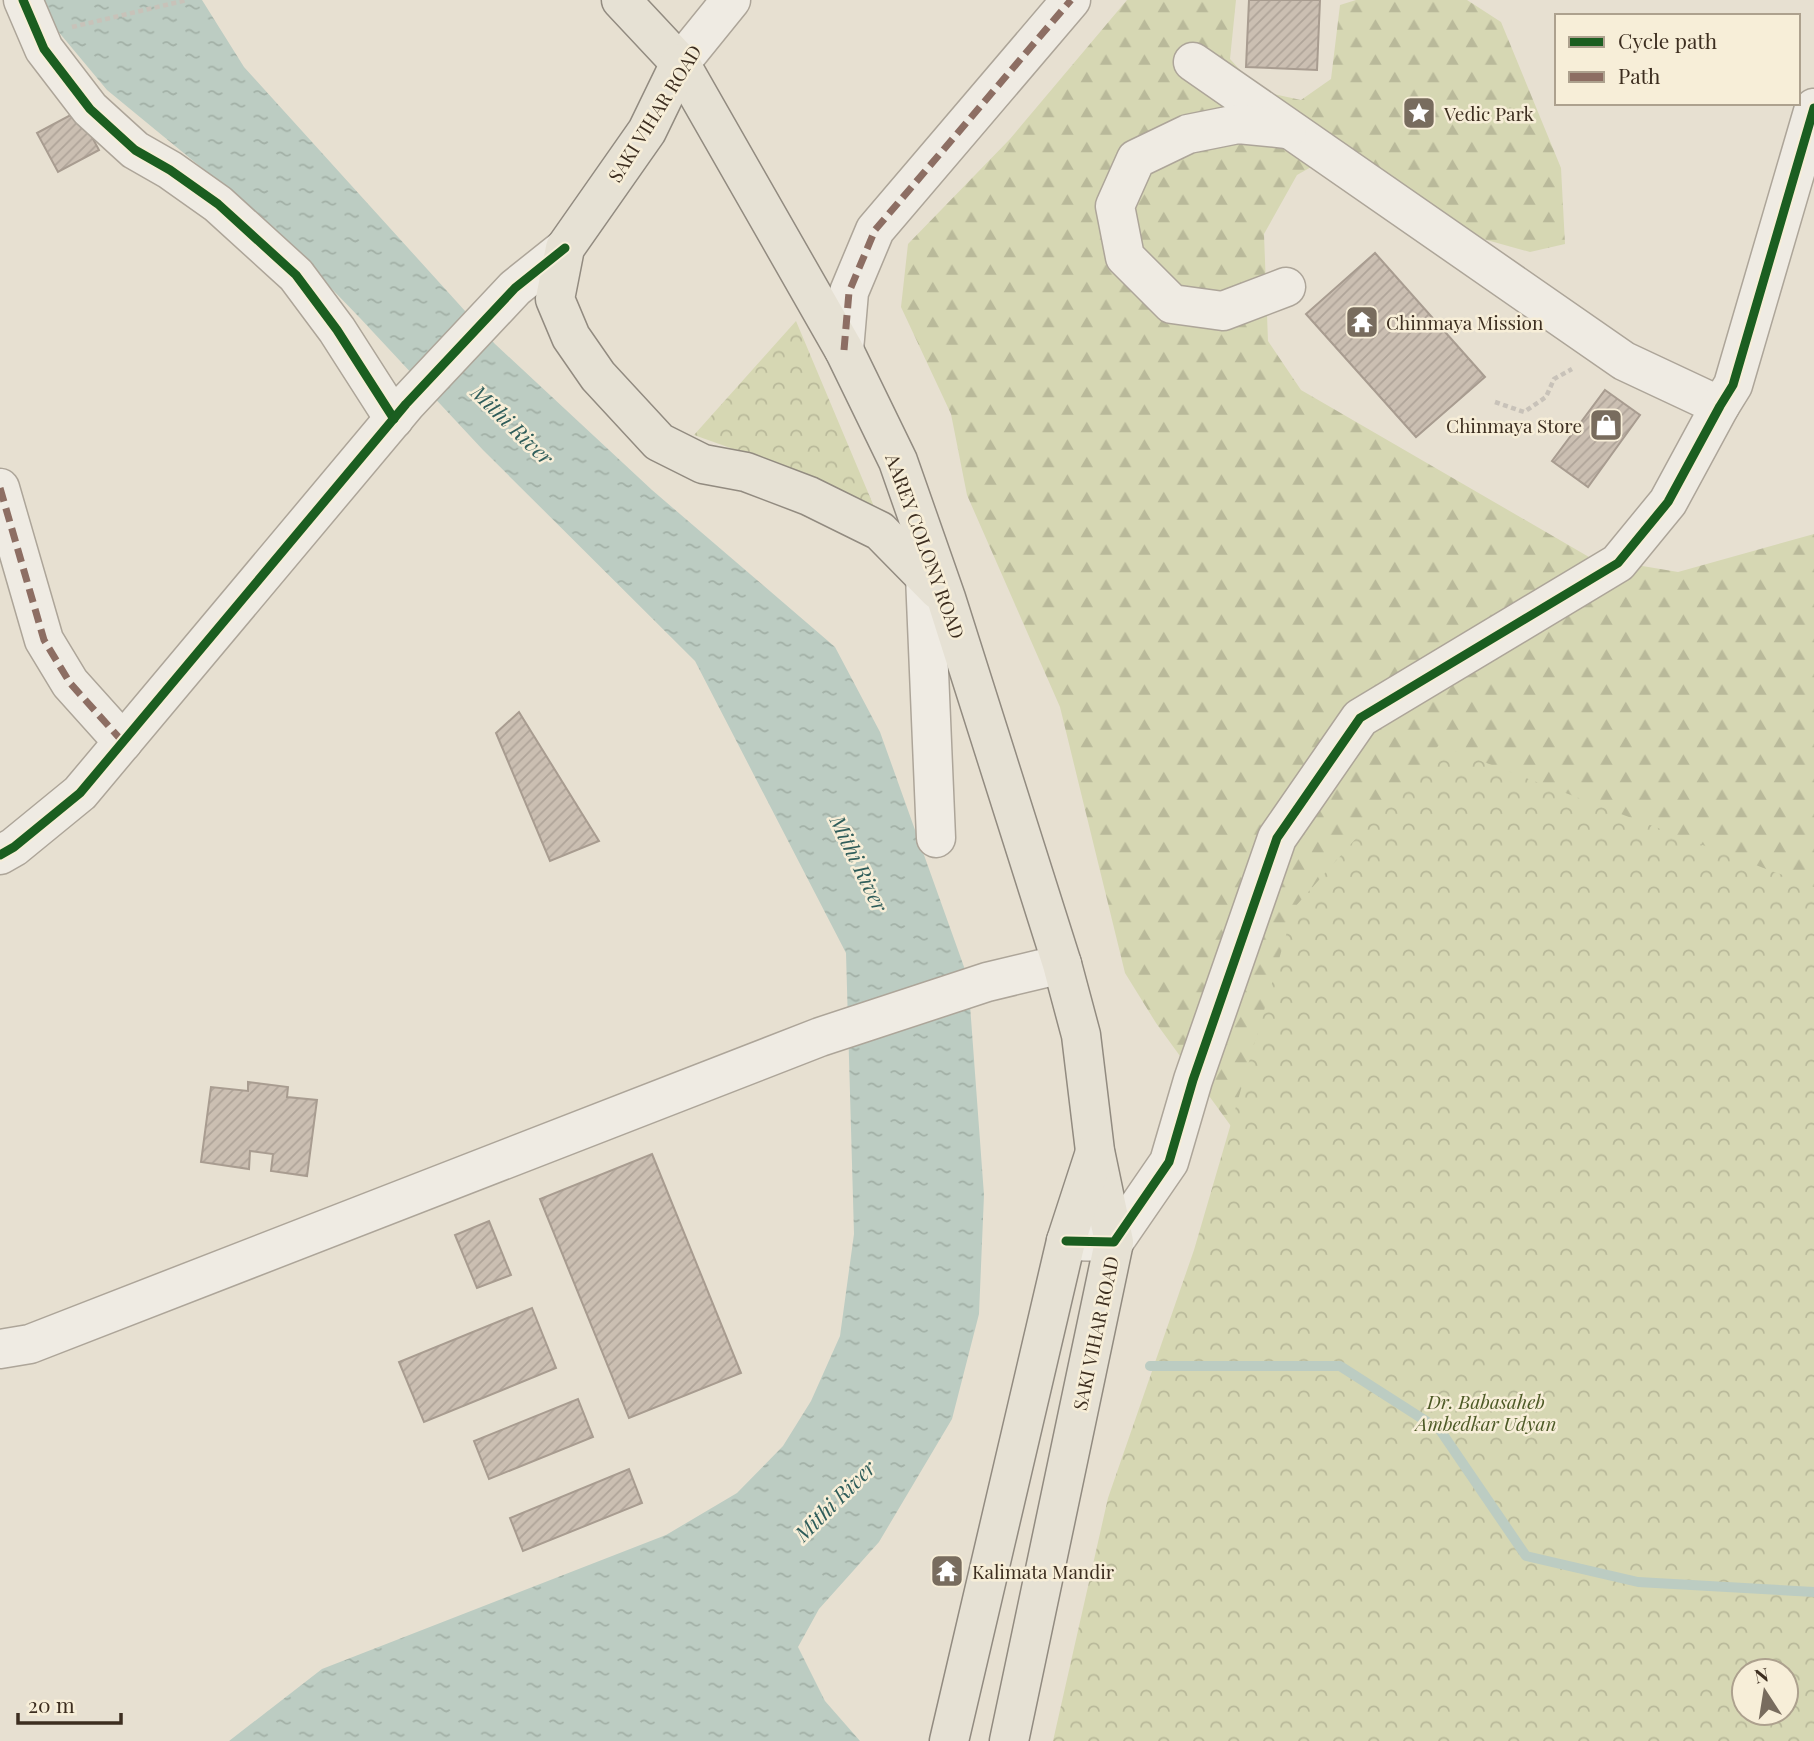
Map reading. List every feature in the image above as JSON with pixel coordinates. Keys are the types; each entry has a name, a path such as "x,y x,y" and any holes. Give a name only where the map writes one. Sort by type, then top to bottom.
{"main road":[{"name":"AAREY COLONY ROAD","path":"621,0 680,64 844,350 898,461 935,587 1062,964 1081,1035 1095,1151"},
{"name":"SAKI VIHAR ROAD","path":"680,64 647,131 565,248 555,299 571,337 598,376 659,442 703,464 746,472 809,496 880,531 935,587"},
{"name":"SAKI VIHAR ROAD","path":"1009,1741 1114,1242 1095,1151"},
{"path":"949,1741 1066,1241 1095,1151"}],"street":[{"path":"23,0 44,49 90,109 135,150 170,170 219,204 296,275 400,411"},
{"name":"SAKI VIHAR ROAD","path":"680,64 732,0"},
{"path":"844,350 849,292 875,230 1071,0"},
{"path":"1194,62 1625,361 1720,406"},
{"path":"1066,1241 1114,1242 1169,1162 1193,1080 1277,838 1360,718 1618,563 1668,502 1733,386 1814,108"},
{"path":"1286,287 1223,311 1172,304 1125,257 1115,206 1136,159 1188,134 1238,124 1289,129"},
{"path":"0,855 14,847 80,793 400,411 515,288 565,248"},
{"path":"0,488 44,640 70,683 122,742"},
{"path":"935,587 936,838"},
{"path":"1,1351 30,1344 820,1037 986,982 1062,964"}],"path":[{"path":"69,27 187,0"},
{"path":"1495,402 1524,412 1546,397 1554,379 1573,369 1625,361"}],"green space":[{"path":"1127,0 1236,0 1230,59 1259,91 1301,100 1331,79 1340,5 1356,0 1467,0 1501,22 1561,168 1565,244 1530,252 1458,232 1320,162 1297,175 1264,234 1268,341 1301,390 1589,557 1678,572 1814,534 1814,1513 1276,1188 1156,1023 1125,973 1060,707 967,495 951,414 901,307 908,244 1010,139"},
{"path":"796,321 875,509 806,475 694,435"},
{"name":"Dr. Babasaheb Ambedkar Udyan","path":"1439,745 1814,887 1814,1741 1053,1741 1108,1498 1194,1250 1294,908"}],"water":[{"name":"Mithi River","path":"41,0 202,0 244,67 495,344 652,490 835,647 880,732 968,978 984,1195 979,1314 952,1419 879,1542 819,1609 798,1647 825,1701 860,1741 229,1741 322,1669 666,1535 737,1493 783,1446 811,1401 840,1336 854,1234 846,953 695,661 483,450 265,220 107,90 52,24"}],"building":[{"path":"1249,0 1320,0 1317,70 1246,67"},
{"path":"78,111 99,150 58,172 37,133"},
{"path":"1375,253 1485,377 1416,437 1306,314"},
{"path":"1605,390 1640,415 1588,487 1552,461"},
{"path":"519,712 599,841 550,861 496,733"},
{"path":"248,1082 288,1087 287,1097 317,1100 307,1176 271,1171 273,1154 250,1151 249,1169 201,1162 211,1087 248,1091"},
{"path":"652,1154 741,1373 629,1418 540,1199"},
{"path":"489,1221 511,1275 477,1288 455,1235"},
{"path":"532,1308 556,1368 424,1422 399,1362"},
{"path":"578,1399 593,1437 489,1479 474,1441"},
{"path":"629,1469 642,1503 523,1551 510,1518"}],"waterway":[{"path":"1150,1366 1340,1366 1440,1430 1526,1556 1638,1582 1814,1592"}],"marked path":[{"path":"844,350 849,292 875,230 1071,0"},
{"path":"0,488 44,640 70,683 123,742"}],"cycle path":[{"path":"23,0 44,49 90,109 135,150 170,170 218,204 296,275 337,330 394,419"},
{"path":"1066,1241 1114,1242 1169,1162 1193,1080 1277,838 1360,718 1618,563 1668,502 1733,385 1814,108"},
{"path":"0,855 14,847 80,793 406,404 515,288 565,248"}],"place":[{"name":"Vedic Park","path":"1419,113"},
{"name":"Chinmaya Mission","path":"1362,322"},
{"name":"Chinmaya Store","path":"1606,425"},
{"name":"Kalimata Mandir","path":"947,1571"}]}
